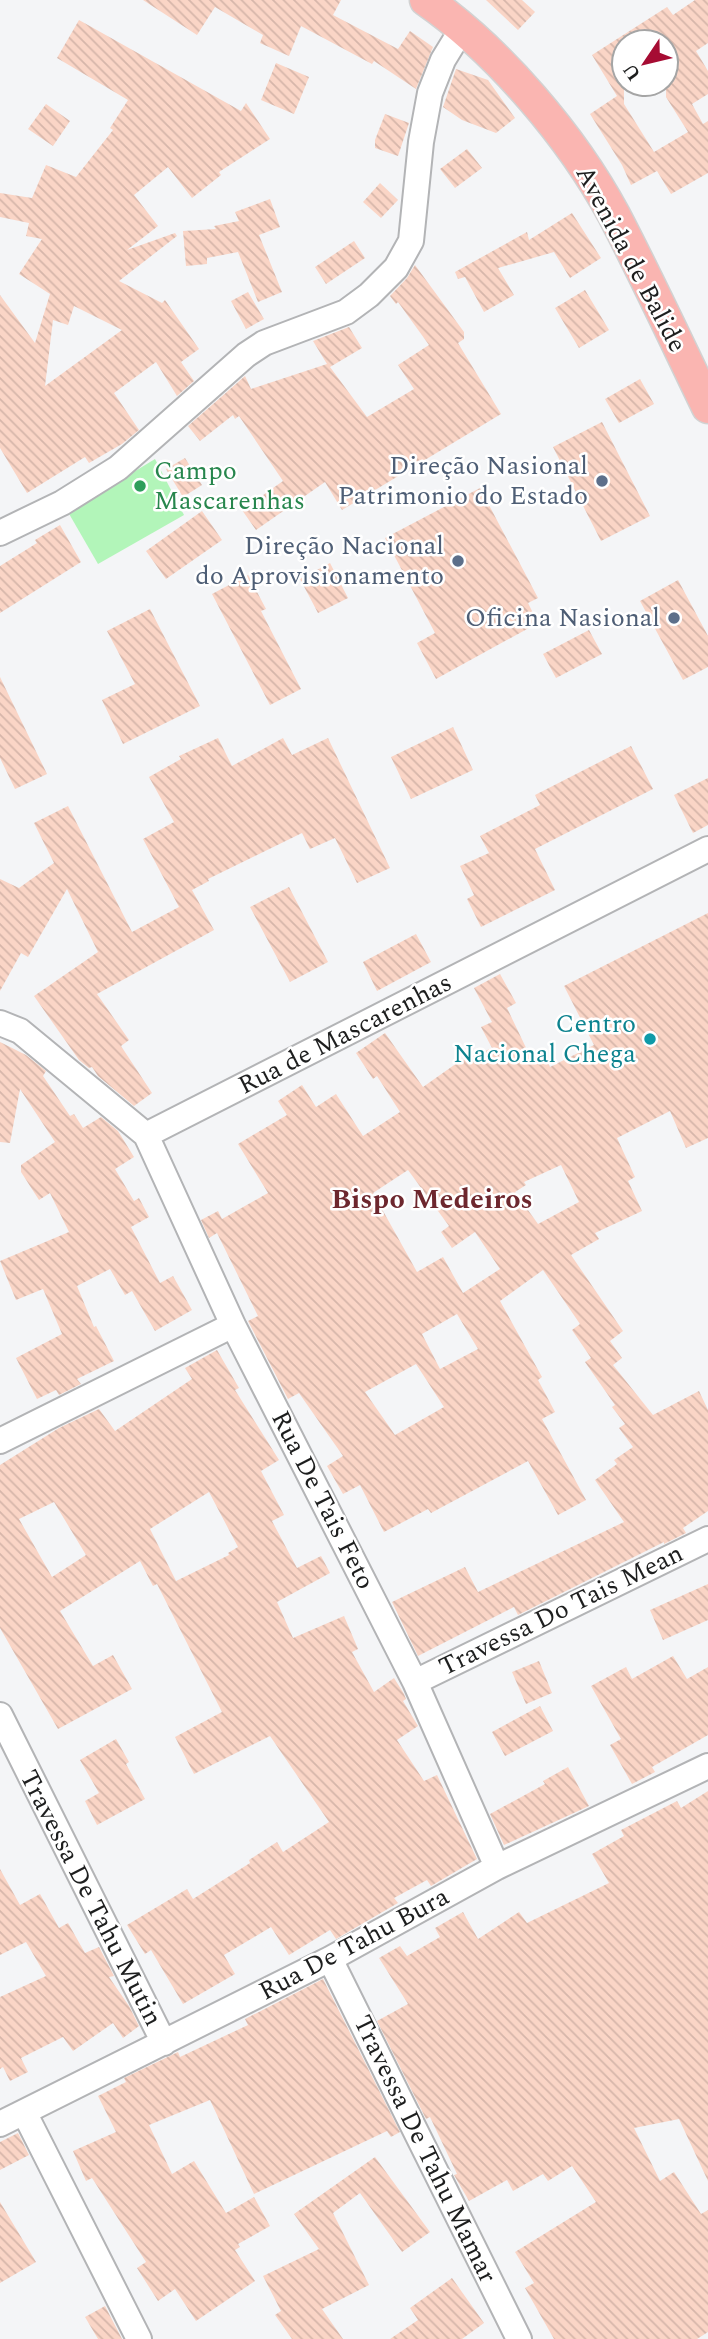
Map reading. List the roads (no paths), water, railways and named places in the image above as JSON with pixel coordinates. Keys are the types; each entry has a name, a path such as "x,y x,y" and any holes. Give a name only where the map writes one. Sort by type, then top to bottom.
{"main road":[{"name":"Avenida de Balide","path":"447,10 513,76 575,153 613,214 708,407"}],"street":[{"path":"0,533 62,503 118,468 246,355 264,343 346,312 369,295 396,268 411,241 421,142 430,93 443,60 447,10"},
{"name":"Rua de Mascarenhas","path":"146,1135 708,849"},
{"path":"0,1023 20,1031 146,1135"},
{"name":"Rua De Tais Feto","path":"146,1135 233,1325 415,1682 497,1867"},
{"path":"0,1441 233,1325"},
{"name":"Travessa Do Tais Mean","path":"415,1682 708,1539"},
{"name":"Travessa De Tahu Mutin","path":"0,1715 164,2043"},
{"name":"Rua De Tahu Bura","path":"0,2124 330,1959 497,1867 708,1766"},
{"name":"Travessa De Tahu Mamar","path":"330,1959 520,2339"},
{"path":"23,2112 139,2339"}],"place":[{"name":"Direção Nasional Patrimonio do Estado","path":"602,481"},
{"name":"Campo Mascarenhas","path":"140,486"},
{"name":"Direção Nacional do Aprovisionamento","path":"458,561"},
{"name":"Oficina Nasional","path":"674,618"},
{"name":"Centro Nacional Chega","path":"650,1039"}],"district":[{"name":"Bispo Medeiros","path":"432,1199"}]}
